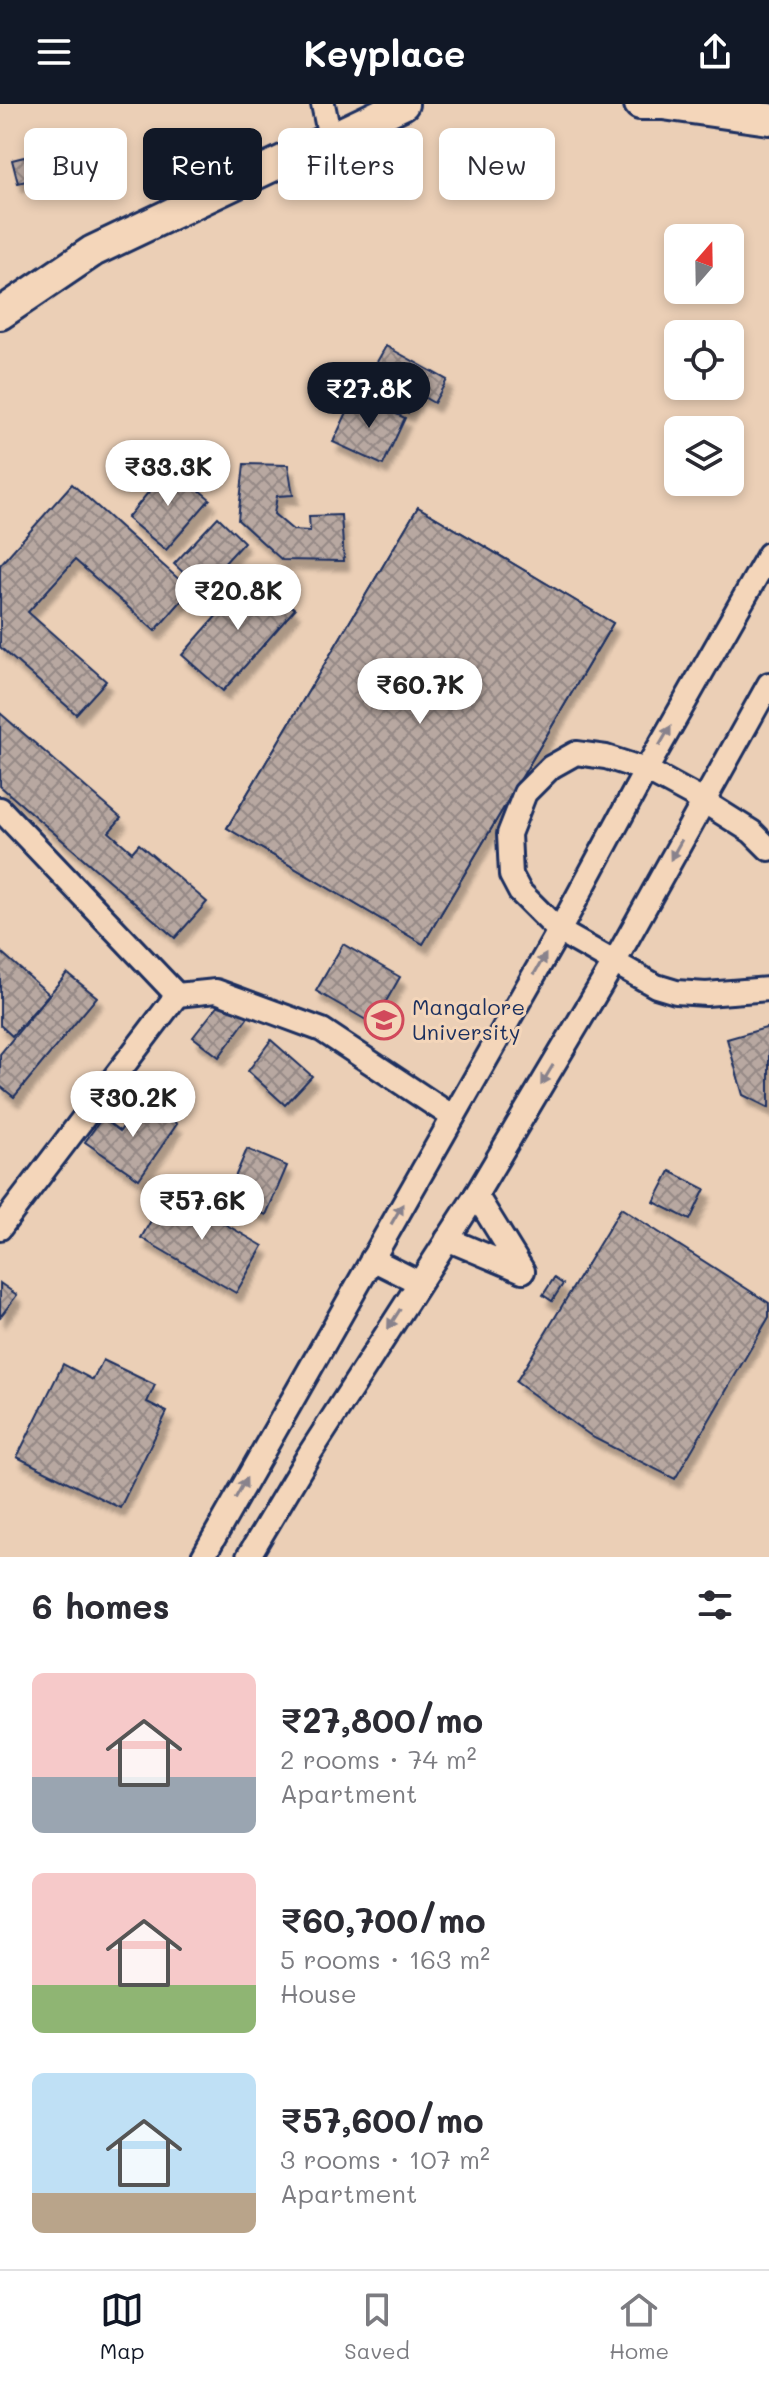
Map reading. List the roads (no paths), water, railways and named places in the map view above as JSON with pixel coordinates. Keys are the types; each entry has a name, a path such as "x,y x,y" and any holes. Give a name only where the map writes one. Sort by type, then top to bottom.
{"main road":[{"path":"351,128 403,104"},
{"path":"640,104 704,107 769,119"},
{"path":"0,314 93,251 278,163"}],"street":[{"path":"323,104 328,128"},
{"path":"203,1557 769,554"},
{"path":"248,1557 310,1453 476,1195 615,961 769,684"},
{"path":"769,849 752,832 646,770 606,757 576,753 551,767 525,793 509,834 511,875 520,892 559,931 656,986 676,992 706,994 769,989"},
{"path":"0,809 177,995"},
{"path":"0,1228 177,995 216,991 322,1030 453,1117"},
{"path":"447,1239 523,1271 476,1195"},
{"path":"372,1259 418,1282"}],"place":[{"name":"Mangalore University","path":"384,1020"}]}
